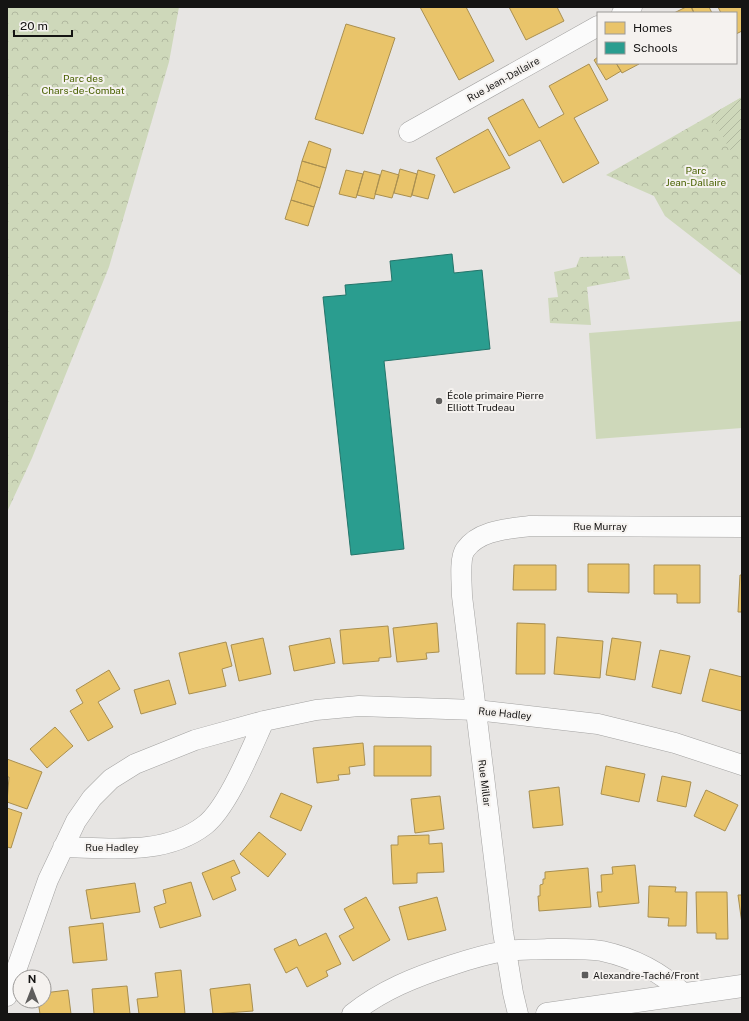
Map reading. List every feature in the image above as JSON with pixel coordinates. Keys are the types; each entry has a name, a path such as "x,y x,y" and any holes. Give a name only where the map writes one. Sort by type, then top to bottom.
{"main road":[{"path":"547,1014 742,986"}],"street":[{"name":"Rue Jean-Dallaire","path":"409,132 597,27"},
{"name":"Rue Murray","path":"464,551 478,538 502,529 530,526 742,527"},
{"name":"Rue Millar","path":"464,551 461,574 462,596 506,951 518,1014"},
{"name":"Rue Hadley","path":"7,996 48,880 76,821 92,798 111,779 135,764 195,740 264,721 316,710 359,706 476,710 598,724 675,743 742,765"},
{"name":"Rue Hadley","path":"63,847 124,849 150,847 180,839 205,824 226,799 264,721"},
{"path":"352,1014 383,992 417,976 481,956 506,951 578,948 602,951 647,967 667,978 684,994"}],"green space":[{"name":"Parc des Chars-de-Combat","path":"7,7 179,7 169,62 109,267 32,458 7,512"},
{"name":"Parc Jean-Dallaire","path":"742,97 742,276 665,216 654,196 606,175"},
{"path":"742,97 742,143 730,150 711,115"},
{"path":"625,256 630,279 587,287 591,325 550,323 548,298 558,297 554,272 576,267 580,257"},
{"path":"742,321 742,428 596,439 589,333"}],"building: Homes":[{"path":"420,7 466,7 494,61 459,80"},
{"path":"509,7 557,7 564,21 526,40"},
{"path":"686,7 691,7 694,12 676,12"},
{"path":"709,7 712,12 694,12 692,8"},
{"path":"718,7 742,7 742,31 737,34 737,12 720,12"},
{"path":"346,24 395,38 363,134 315,119"},
{"path":"597,58 597,64 617,64 621,71 606,80 594,60"},
{"path":"589,64 608,100 574,118 599,163 563,183 540,140 509,156 488,118 523,99 539,128 564,114 549,86"},
{"path":"617,64 639,64 622,73"},
{"path":"488,129 510,168 454,193 436,158"},
{"path":"309,141 331,149 326,168 302,161"},
{"path":"302,161 326,168 320,188 297,180"},
{"path":"400,169 417,174 411,197 394,193"},
{"path":"346,170 363,174 356,198 339,194"},
{"path":"382,170 399,175 392,198 375,194"},
{"path":"418,170 435,175 428,199 412,195"},
{"path":"364,171 380,175 374,199 357,195"},
{"path":"297,180 320,188 314,207 291,200"},
{"path":"291,200 314,207 308,226 285,219"},
{"path":"588,564 629,564 629,593 588,592"},
{"path":"514,565 556,565 556,590 513,590"},
{"path":"654,565 700,565 700,603 677,603 677,594 654,594"},
{"path":"740,575 742,575 742,612 738,612"},
{"path":"437,623 439,652 426,653 427,659 397,662 393,628"},
{"path":"517,623 545,624 545,674 516,674"},
{"path":"388,626 391,657 379,658 379,661 343,664 340,630"},
{"path":"557,637 603,641 600,678 554,674"},
{"path":"263,638 271,674 239,681 231,645"},
{"path":"330,638 335,663 294,671 289,646"},
{"path":"612,638 641,642 635,680 606,675"},
{"path":"226,642 232,666 222,669 226,686 189,694 179,653"},
{"path":"660,650 690,656 681,694 652,687"},
{"path":"710,669 742,677 742,711 702,701"},
{"path":"109,670 120,689 98,702 113,727 88,741 70,711 83,703 76,690"},
{"path":"169,680 176,704 141,714 134,690"},
{"path":"55,727 73,746 47,768 30,749"},
{"path":"363,743 365,765 349,767 350,774 338,775 339,780 317,783 313,748"},
{"path":"374,746 431,746 431,776 374,776"},
{"path":"7,759 42,772 27,809 7,802 9,777 7,777"},
{"path":"606,766 645,774 639,802 601,794"},
{"path":"662,776 691,782 686,807 657,801"},
{"path":"559,787 563,825 533,828 529,791"},
{"path":"706,790 738,805 725,831 694,816"},
{"path":"281,793 312,806 301,831 270,817"},
{"path":"440,796 444,829 415,833 411,799"},
{"path":"7,808 22,813 11,848 7,847"},
{"path":"259,832 286,854 268,877 240,854"},
{"path":"429,835 429,844 442,843 444,872 417,873 417,883 393,884 391,845 398,845 398,836"},
{"path":"234,860 240,873 231,877 236,890 213,900 202,873"},
{"path":"635,865 639,903 599,907 597,892 602,892 601,875 613,874 612,867"},
{"path":"588,868 591,907 539,911 538,896 540,896 540,885 543,884 543,879 545,879 545,872"},
{"path":"191,882 201,916 160,928 154,907 166,903 163,890"},
{"path":"135,883 140,912 91,919 86,890"},
{"path":"649,886 676,887 675,892 687,892 686,926 668,926 669,918 648,917"},
{"path":"696,892 727,892 728,939 716,939 716,933 697,933"},
{"path":"738,895 742,895 742,924"},
{"path":"366,897 390,940 353,961 339,936 354,928 344,909"},
{"path":"437,897 446,930 408,940 399,907"},
{"path":"103,923 107,960 73,963 69,927"},
{"path":"326,933 341,964 326,971 328,976 307,987 297,967 286,973 274,949 296,939 299,946"},
{"path":"181,970 185,1014 139,1014 137,999 158,997 155,973"},
{"path":"250,984 253,1011 213,1014 210,989"},
{"path":"127,986 130,1014 94,1014 92,989"},
{"path":"68,990 71,1014 40,1014 39,1009 52,1009 52,992"}],"building: Schools":[{"path":"452,254 454,273 482,270 490,349 384,361 404,549 351,555 323,297 346,295 345,285 392,281 390,261"}],"place":[{"name":"École primaire Pierre Elliott Trudeau","path":"439,401"},
{"name":"Alexandre-Taché/Front","path":"585,975"}]}
